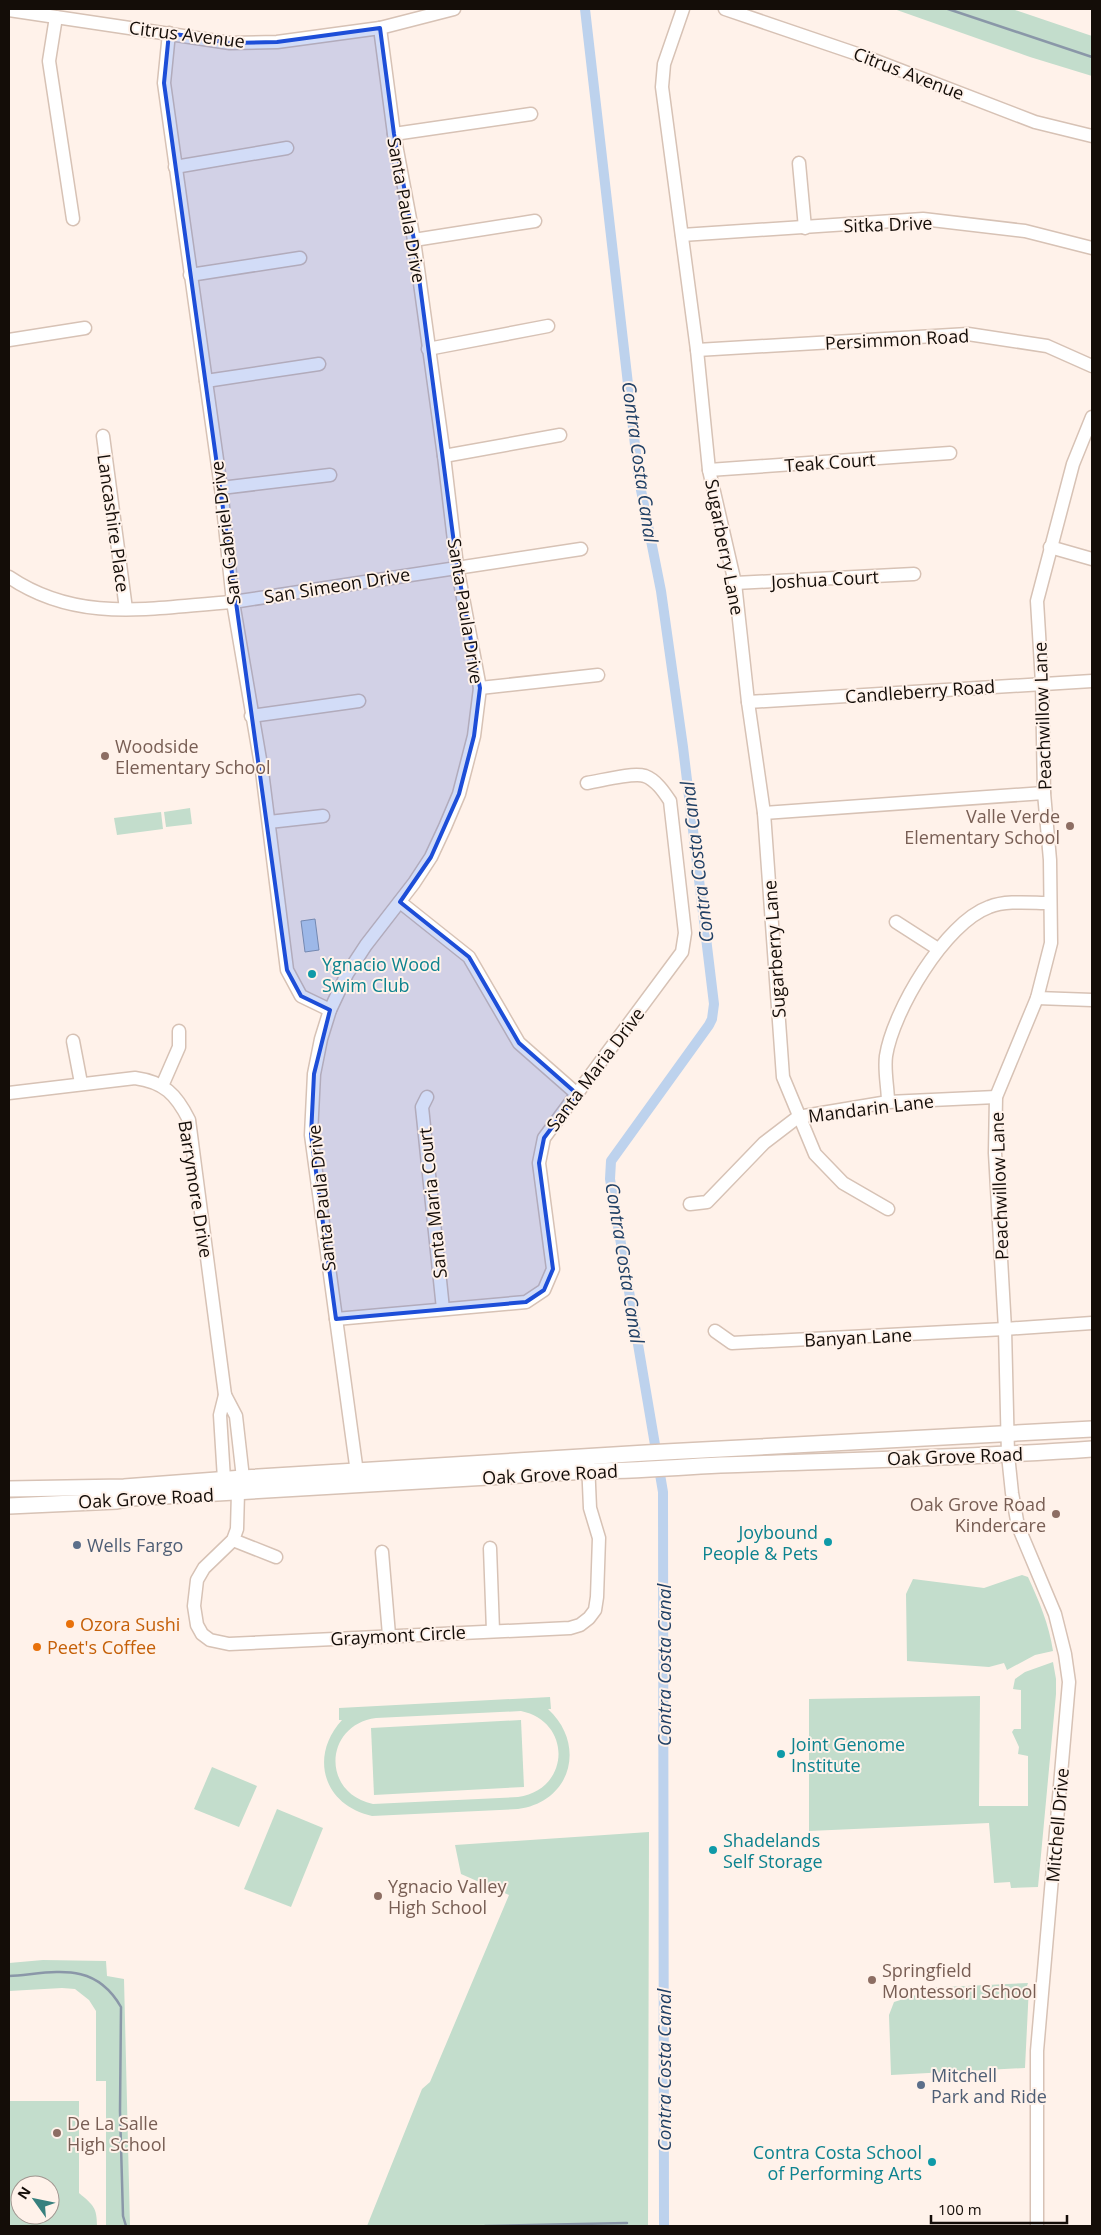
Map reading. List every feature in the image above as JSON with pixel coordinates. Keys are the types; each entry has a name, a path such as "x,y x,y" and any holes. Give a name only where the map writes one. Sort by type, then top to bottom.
{"main road":[{"name":"Oak Grove Road","path":"9,1506 117,1501 241,1485 588,1464 646,1453 1092,1429"},
{"name":"Oak Grove Road","path":"588,1464 650,1470 684,1467 1008,1455 1092,1448"},
{"path":"684,1467 684,1463 688,1461 725,1458 734,1449"},
{"name":"Oak Grove Road","path":"9,1489 124,1488 224,1479 241,1485"}],"street":[{"name":"Citrus Avenue","path":"9,10 230,43 277,42 380,28 454,9"},
{"name":"Sugarberry Lane","path":"683,9 664,64 662,87 682,235 709,470 735,583 748,702 764,814 783,1077 815,1154 843,1184 888,1209"},
{"name":"Citrus Avenue","path":"725,9 866,56 1035,122 1092,136"},
{"path":"56,17 49,61 73,219"},
{"name":"Santa Paula Drive","path":"357,1478 311,1135 314,1074 321,1038 330,1010 355,961 400,902 431,857 459,794 474,736 480,688 457,566 414,240 394,134 380,28"},
{"name":"San Gabriel Drive","path":"169,33 164,83 221,488 233,602 269,822 287,970 301,996 330,1010"},
{"path":"394,134 531,114"},
{"path":"175,166 287,148"},
{"path":"799,163 805,228"},
{"name":"Sitka Drive","path":"682,235 923,220 1026,231 1092,248"},
{"path":"414,240 535,221"},
{"path":"190,275 300,258"},
{"path":"428,349 548,326"},
{"path":"9,340 85,328"},
{"name":"Persimmon Road","path":"696,350 968,334 1048,346 1092,366"},
{"path":"206,381 319,364"},
{"name":"Peachwillow Lane","path":"1007,1433 1005,1329 995,1153 996,1098 1037,998 1051,943 1050,860 1044,793 1042,683 1037,601 1073,464 1092,416"},
{"path":"444,456 560,435"},
{"name":"Lancashire Place","path":"103,436 126,609"},
{"name":"Teak Court","path":"709,470 950,453"},
{"path":"221,488 330,475"},
{"path":"1050,547 1092,559"},
{"name":"San Simeon Drive","path":"9,577 49,598 91,609 156,610 178,605 233,602 457,566 581,549"},
{"name":"Joshua Court","path":"735,583 914,574"},
{"path":"480,688 598,675"},
{"name":"Candleberry Road","path":"748,702 1092,681"},
{"path":"252,716 360,701"},
{"name":"Santa Maria Drive","path":"336,1319 526,1302 544,1290 553,1269 538,1163 544,1138 682,952 685,933 670,801 661,788 646,776 631,776 587,784"},
{"path":"764,814 1044,793"},
{"path":"269,822 323,816"},
{"path":"400,902 469,957 519,1043 577,1094"},
{"path":"888,1102 886,1058 892,1032 903,1006 938,950 960,924 988,907 1002,904 1050,903"},
{"path":"896,922 938,950"},
{"path":"1037,998 1092,1000"},
{"path":"162,1086 179,1047 179,1031"},
{"path":"73,1040 82,1083"},
{"name":"Barrymore Drive","path":"9,1093 135,1078 150,1080 162,1086 179,1101 189,1120 224,1395 220,1415 224,1479"},
{"name":"Santa Maria Court","path":"427,1097 422,1107 443,1309"},
{"name":"Mandarin Lane","path":"690,1204 708,1202 764,1143 798,1117 888,1102 996,1098"},
{"name":"Banyan Lane","path":"715,1331 732,1343 1092,1323"},
{"name":"Barrymore Drive","path":"224,1395 236,1416 241,1485"},
{"name":"Mitchell Drive","path":"1007,1433 1008,1455 1018,1526 1055,1614 1065,1654 1069,1682 1036,2051 1037,2226"},
{"name":"Graymont Circle","path":"233,1540 204,1568 194,1593 197,1625 202,1634 210,1640 229,1644 570,1628 580,1625 595,1610 599,1538 590,1508 588,1464"},
{"path":"241,1485 237,1529 233,1540 276,1557"},
{"path":"490,1548 493,1631"},
{"path":"382,1552 389,1636"}],"highlighted area":[{"path":"380,28 394,134 414,240 457,566 480,688 474,736 459,794 431,857 400,902 469,957 519,1043 577,1094 544,1138 539,1163 553,1269 544,1290 526,1302 336,1319 311,1135 314,1074 330,1010 301,996 287,970 164,83 169,33 230,43 277,42"}],"green space":[{"path":"894,9 1012,9 1092,36 1092,76 1030,57"},
{"path":"190,808 192,824 166,827 164,812"},
{"path":"161,812 163,829 117,835 114,818"},
{"path":"1022,1575 1028,1577 1040,1604 1053,1651 1035,1655 1007,1670 1004,1663 989,1667 907,1661 906,1594 913,1579 984,1588"},
{"path":"1053,1662 1056,1694 1038,1887 1011,1888 1010,1882 994,1883 989,1823 809,1831 809,1699 980,1696 979,1806 1028,1806 1028,1756 1018,1754 1019,1747 1012,1732 1014,1729 1021,1729 1021,1690 1013,1689 1015,1679 1025,1672"},
{"path":"550,1697 551,1709 548,1709 560,1723 567,1739 570,1755 568,1770 561,1784 551,1795 536,1804 518,1809 372,1816 355,1810 342,1801 332,1790 326,1777 324,1763 326,1749 332,1734 342,1720 339,1720 339,1708","holes":["521,1711 538,1718 550,1728 557,1741 556,1770 548,1782 535,1792 518,1797 373,1804 356,1797 344,1787 337,1774 338,1745 346,1733 359,1723 376,1718"]},
{"path":"521,1720 524,1787 374,1795 371,1728"},
{"path":"212,1767 257,1786 239,1827 194,1809"},
{"path":"277,1809 323,1828 291,1907 244,1889"},
{"path":"649,1832 648,2226 367,2226 422,2089 430,2082 509,1895 461,1874 455,1845"},
{"path":"43,1960 106,1961 107,1976 124,1979 130,2226 106,2226 106,2081 96,2081 96,2011 89,2000 75,1989 9,1991 9,1963"},
{"path":"1028,1983 1025,2068 891,2075 889,2015 894,2002 916,1995 923,1988"},
{"path":"9,2101 79,2101 79,2193 95,2210 97,2226 9,2226"}],"water":[{"path":"315,919 319,950 305,952 301,921"}],"waterway":[{"name":"Contra Costa Canal","path":"585,9 639,480 661,591 683,747 714,1004 712,1019 709,1025 611,1161 610,1179 663,1492 664,2226"},
{"path":"948,9 1092,57"},
{"path":"9,1976 58,1972 86,1976 99,1982 110,1992 121,2007 120,2111 123,2216 126,2226"},
{"path":"485,2226 627,2223"}],"place":[{"name":"Woodside Elementary School","path":"105,756"},
{"name":"Valle Verde Elementary School","path":"1070,826"},
{"name":"Ygnacio Wood Swim Club","path":"312,974"},
{"name":"Oak Grove Road Kindercare","path":"1056,1514"},
{"name":"Joybound People & Pets","path":"828,1542"},
{"name":"Wells Fargo","path":"77,1545"},
{"name":"Ozora Sushi","path":"70,1624"},
{"name":"Peet's Coffee","path":"37,1647"},
{"name":"Joint Genome Institute","path":"781,1754"},
{"name":"Shadelands Self Storage","path":"713,1850"},
{"name":"Ygnacio Valley High School","path":"378,1896"},
{"name":"Springfield Montessori School","path":"872,1980"},
{"name":"Mitchell Park and Ride","path":"921,2085"},
{"name":"De La Salle High School","path":"57,2133"},
{"name":"Contra Costa School of Performing Arts","path":"932,2162"}]}
